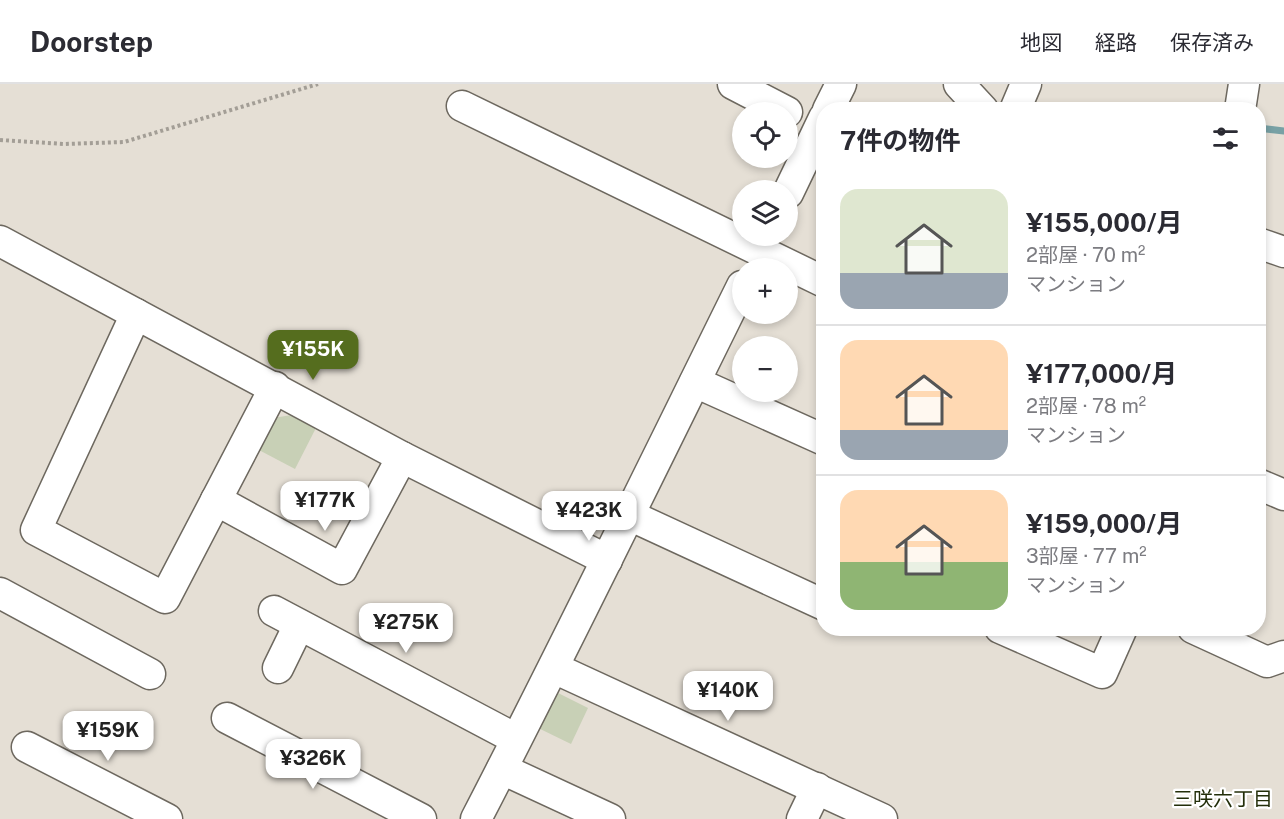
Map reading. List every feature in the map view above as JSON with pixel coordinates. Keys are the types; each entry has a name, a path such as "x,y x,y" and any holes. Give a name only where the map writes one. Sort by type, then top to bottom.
{"street":[{"path":"733,84 767,102"},
{"path":"831,102 841,84"},
{"path":"959,84 976,102"},
{"path":"1018,102 1026,84"},
{"path":"1241,102 1244,84"},
{"path":"462,106 816,278"},
{"path":"798,115 816,117"},
{"path":"794,180 816,133"},
{"path":"0,241 402,457 607,560"},
{"path":"1266,246 1284,252"},
{"path":"476,819 554,668 732,306"},
{"path":"136,314 36,530 165,598 274,387"},
{"path":"695,382 816,436"},
{"path":"216,500 342,569 402,457"},
{"path":"1266,487 1284,495"},
{"path":"629,515 816,601"},
{"path":"0,593 150,674"},
{"path":"278,668 286,618 516,739"},
{"path":"1018,636 1102,673 1118,636"},
{"path":"1211,636 1268,662 1284,656"},
{"path":"554,668 882,819"},
{"path":"227,718 421,819"},
{"path":"27,747 167,819"},
{"path":"502,769 610,819"},
{"path":"802,819 816,788"}],"path":[{"path":"0,140 64,144 124,142 318,84"}],"green space":[{"path":"298,414 318,424 295,469 257,449 273,418"},
{"path":"550,689 588,708 571,744 532,725"}],"waterway":[{"path":"1266,129 1284,131"}],"district":[{"name":"三咲六丁目","path":"1223,799"}]}
